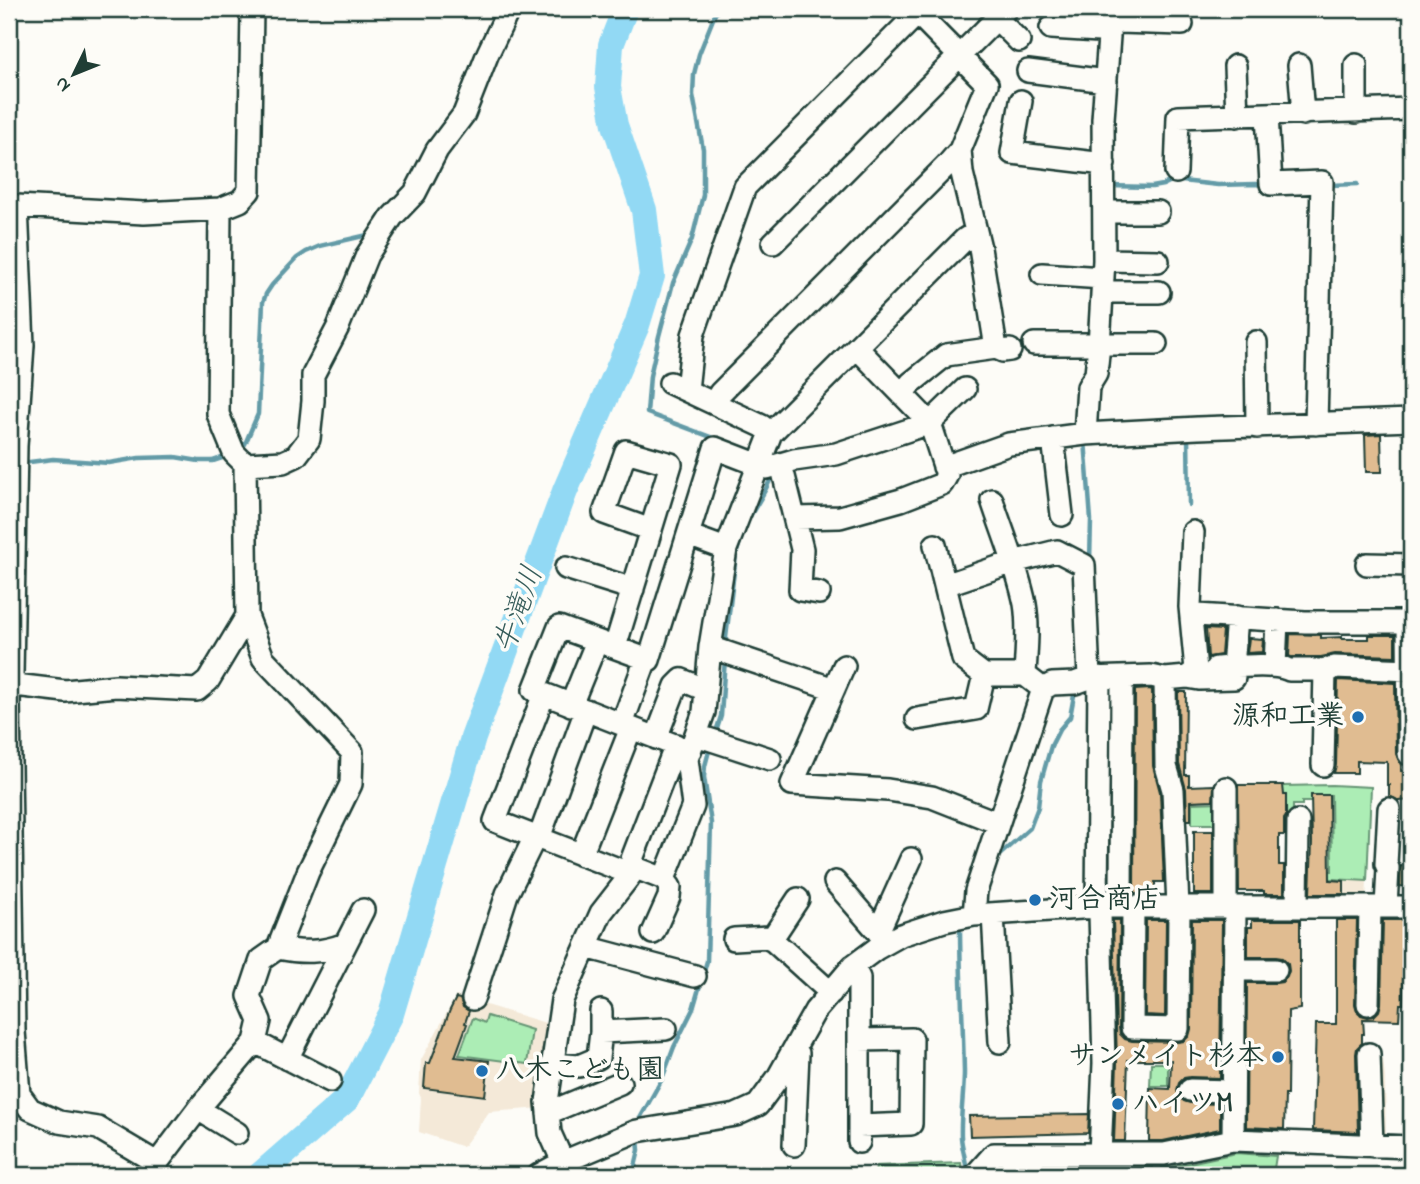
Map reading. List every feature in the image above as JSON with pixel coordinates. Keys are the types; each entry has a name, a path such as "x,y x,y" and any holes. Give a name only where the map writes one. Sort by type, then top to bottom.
{"street":[{"path":"9,689 12,675 16,446 23,345 17,206 144,212 220,209 240,201 249,191 252,9"},
{"path":"245,464 282,462 296,456 309,439 313,375 338,327 367,255 392,217 415,192 436,149 464,114 509,9"},
{"path":"714,403 720,393 960,150 987,84 918,10 746,187 693,335 679,386 714,403 762,426 771,433"},
{"path":"773,243 1002,14 1019,41"},
{"path":"1111,18 1119,22 1182,24"},
{"path":"1051,28 1099,31 1111,18"},
{"path":"1085,434 1088,387 1096,374 1099,345 1103,276 1103,119 1111,18"},
{"path":"1299,65 1303,114"},
{"path":"1356,65 1356,112"},
{"path":"1235,66 1237,116"},
{"path":"1028,72 1106,80"},
{"path":"1021,101 1012,153 1104,164"},
{"path":"1176,172 1170,137 1178,117 1411,110"},
{"path":"1267,115 1271,184 1322,182 1316,424"},
{"path":"901,393 946,355 1004,349 962,173 960,150"},
{"path":"9,697 14,1092 30,1108 59,1122 98,1128 153,1169 198,1109 256,1042 260,1021 249,996 261,960 278,948 308,872 351,784 352,752 263,658 247,615 245,464 234,453 218,414 220,209"},
{"path":"1104,212 1158,212"},
{"path":"563,1162 550,1133 547,1102 562,1000 601,913 634,871 632,859 704,712 710,647 726,549 771,433 965,239 976,232"},
{"path":"1103,276 1158,261"},
{"path":"1042,274 1103,276 1159,292"},
{"path":"1256,342 1256,427"},
{"path":"1034,344 1156,344"},
{"path":"795,518 839,517 901,500 942,484 947,474 930,423 857,348"},
{"path":"770,759 656,738 534,690 559,627 649,660 715,448 767,468 794,460 836,454 930,423 965,389"},
{"path":"944,467 1009,444 1085,434 1411,420"},
{"path":"1053,438 1062,515"},
{"path":"781,464 802,549 800,590 819,593"},
{"path":"992,500 1025,605 1024,675"},
{"path":"581,855 621,724 623,651 633,589 653,522 690,530 726,549"},
{"path":"1191,673 1193,532"},
{"path":"934,545 963,659 984,675 1024,675 1043,689"},
{"path":"945,585 1013,562 1057,551 1084,565 1094,678 1097,906 1100,914 1104,1063 1100,1154"},
{"path":"1367,564 1411,565"},
{"path":"566,568 633,589"},
{"path":"9,689 15,685 65,691 116,686 197,690 208,681 247,615"},
{"path":"1197,615 1277,620 1331,629 1409,622 1409,754"},
{"path":"1233,673 1237,617"},
{"path":"1277,620 1282,668"},
{"path":"710,647 834,689"},
{"path":"473,999 507,894 537,838 579,708 623,651"},
{"path":"844,666 792,784 888,790 932,797 998,823"},
{"path":"1000,1042 984,914 976,891 1043,689 1052,684 1075,683 1094,678 1165,678 1191,673 1233,673 1282,668 1409,670"},
{"path":"1323,765 1328,670"},
{"path":"917,719 976,709 984,675"},
{"path":"1122,677 1131,759 1115,830 1127,907 1132,1028 1178,1029 1178,907 1172,790 1166,766 1165,678"},
{"path":"656,738 676,686 682,680 706,690"},
{"path":"544,694 495,821 581,855 664,879 670,887 669,897 653,933"},
{"path":"664,879 693,806 687,744"},
{"path":"1226,788 1234,970 1233,1140"},
{"path":"1364,990 1388,868 1389,809"},
{"path":"1297,907 1298,821"},
{"path":"539,1175 637,1131 736,1115 758,1105 777,1079 815,1011 852,967 876,949 883,938 911,859"},
{"path":"835,882 883,938"},
{"path":"734,939 769,937 777,931 798,899"},
{"path":"883,938 984,914 1097,906 1411,907"},
{"path":"287,1059 363,910"},
{"path":"777,931 831,993"},
{"path":"278,948 296,952 317,952 345,944"},
{"path":"586,947 695,976"},
{"path":"852,967 859,978 859,1040 859,1134 911,1124 912,1039 859,1040"},
{"path":"1234,970 1276,970"},
{"path":"553,1064 579,1066 598,1058 601,1011"},
{"path":"601,1032 666,1030"},
{"path":"256,1042 330,1081"},
{"path":"794,1049 798,1053 794,1145"},
{"path":"1369,1054 1372,1146"},
{"path":"548,1113 620,1083"},
{"path":"1190,1090 1233,1091"},
{"path":"198,1109 237,1133"},
{"path":"977,1175 994,1154 1164,1154 1233,1140 1411,1147"}],"shaded area":[{"path":"1344,880 1367,881 1366,900 1344,900"},
{"name":"八木こども園","path":"456,996 549,1024 542,1108 489,1112 463,1147 419,1132 421,1060"},
{"path":"1375,1055 1383,1058 1386,1139 1377,1132"}],"green space":[{"path":"1283,786 1371,787 1367,881 1332,879 1331,884 1316,871 1332,871 1331,795 1311,795 1311,802 1293,805 1293,820 1286,820 1286,796 1283,795"},
{"path":"1220,802 1220,824 1192,824 1192,803"},
{"path":"487,1016 532,1030 527,1064 459,1055 473,1018 485,1023"},
{"path":"1151,1063 1168,1063 1168,1086 1150,1086"},
{"path":"1236,1153 1276,1156 1273,1175 1164,1175 1162,1167 1171,1167"},
{"path":"961,1163 962,1175 875,1175 876,1166"},
{"path":"1035,1168 1153,1168 1154,1175 1035,1175"}],"building":[{"path":"1381,434 1382,472 1366,472 1365,435"},
{"path":"1206,629 1223,630 1221,655 1208,657"},
{"path":"1290,634 1342,639 1395,635 1395,656 1335,654 1291,657"},
{"path":"1249,638 1263,639 1262,652 1247,653"},
{"name":"源和工業","path":"1338,680 1395,683 1396,754 1401,771 1411,771 1411,800 1399,801 1389,796 1387,762 1357,761 1357,773 1334,773"},
{"path":"1150,689 1153,766 1160,792 1164,882 1155,882 1155,893 1134,894 1135,690"},
{"path":"1178,692 1186,692 1185,775 1189,775 1189,786 1214,785 1213,800 1191,801 1191,820 1187,820 1186,789 1179,764"},
{"path":"1238,785 1283,785 1286,816 1284,835 1279,835 1279,865 1284,865 1284,894 1239,891"},
{"path":"1311,795 1329,795 1330,880 1344,881 1344,894 1310,894"},
{"path":"1194,831 1213,831 1213,894 1194,894"},
{"path":"1401,866 1411,867 1411,887 1400,886"},
{"path":"1113,920 1120,920 1120,1034 1132,1041 1178,1042 1189,1036 1191,1029 1192,920 1222,920 1220,1078 1184,1078 1177,1090 1179,1097 1190,1103 1220,1104 1220,1129 1163,1141 1149,1141 1150,1088 1170,1089 1171,1060 1128,1060 1125,1141 1114,1141 1117,1063"},
{"path":"1146,920 1166,920 1165,1016 1145,1015"},
{"path":"1252,920 1300,920 1300,1009 1288,1011 1284,1129 1246,1127 1247,983 1282,982 1289,971 1288,964 1282,958 1248,957 1248,927 1252,927"},
{"path":"1336,920 1357,920 1355,1004 1361,1015 1368,1017 1379,1011 1381,1004 1383,920 1405,920 1403,1004 1400,1004 1399,1020 1363,1019 1364,1034 1356,1054 1358,1132 1313,1130 1316,1024 1336,1024"},
{"path":"456,998 460,999 463,1007 469,1011 455,1057 489,1061 485,1096 424,1088 426,1063 430,1063"},
{"path":"1089,1114 1088,1133 970,1136 969,1116"}],"waterway":[{"name":"牛滝川","path":"260,1175 347,1099 391,1014 473,738 565,491 637,325 652,276 644,210 615,125 608,87 611,45 625,9"},
{"path":"716,439 647,413 650,376 659,336 673,283 692,239 703,195 703,149 693,95 694,74 699,54 719,9"},
{"path":"1108,186 1152,187 1173,180 1266,186"},
{"path":"1330,185 1357,184"},
{"path":"240,450 258,414 263,302 266,294 297,258 306,252 320,246 372,234"},
{"path":"1188,436 1189,505"},
{"path":"1085,440 1091,520 1090,561"},
{"path":"22,463 53,459 109,463 139,458 175,457 213,461 228,456"},
{"path":"746,524 771,478"},
{"path":"725,646 736,555 741,538"},
{"path":"715,735 721,716 725,658"},
{"path":"995,859 1030,828 1038,807 1041,781 1051,746 1070,717 1075,690"},
{"path":"638,1125 693,1009 707,961 711,823 704,777 710,747"},
{"path":"960,925 964,1072 961,1137 967,1175"},
{"path":"633,1175 639,1150 638,1139"}],"place":[{"name":"源和工業","path":"1358,717"},
{"name":"河合商店","path":"1035,900"},
{"name":"サンメイト杉本","path":"1278,1057"},
{"name":"八木こども園","path":"482,1071"},
{"name":"ハイツM","path":"1118,1104"}]}
